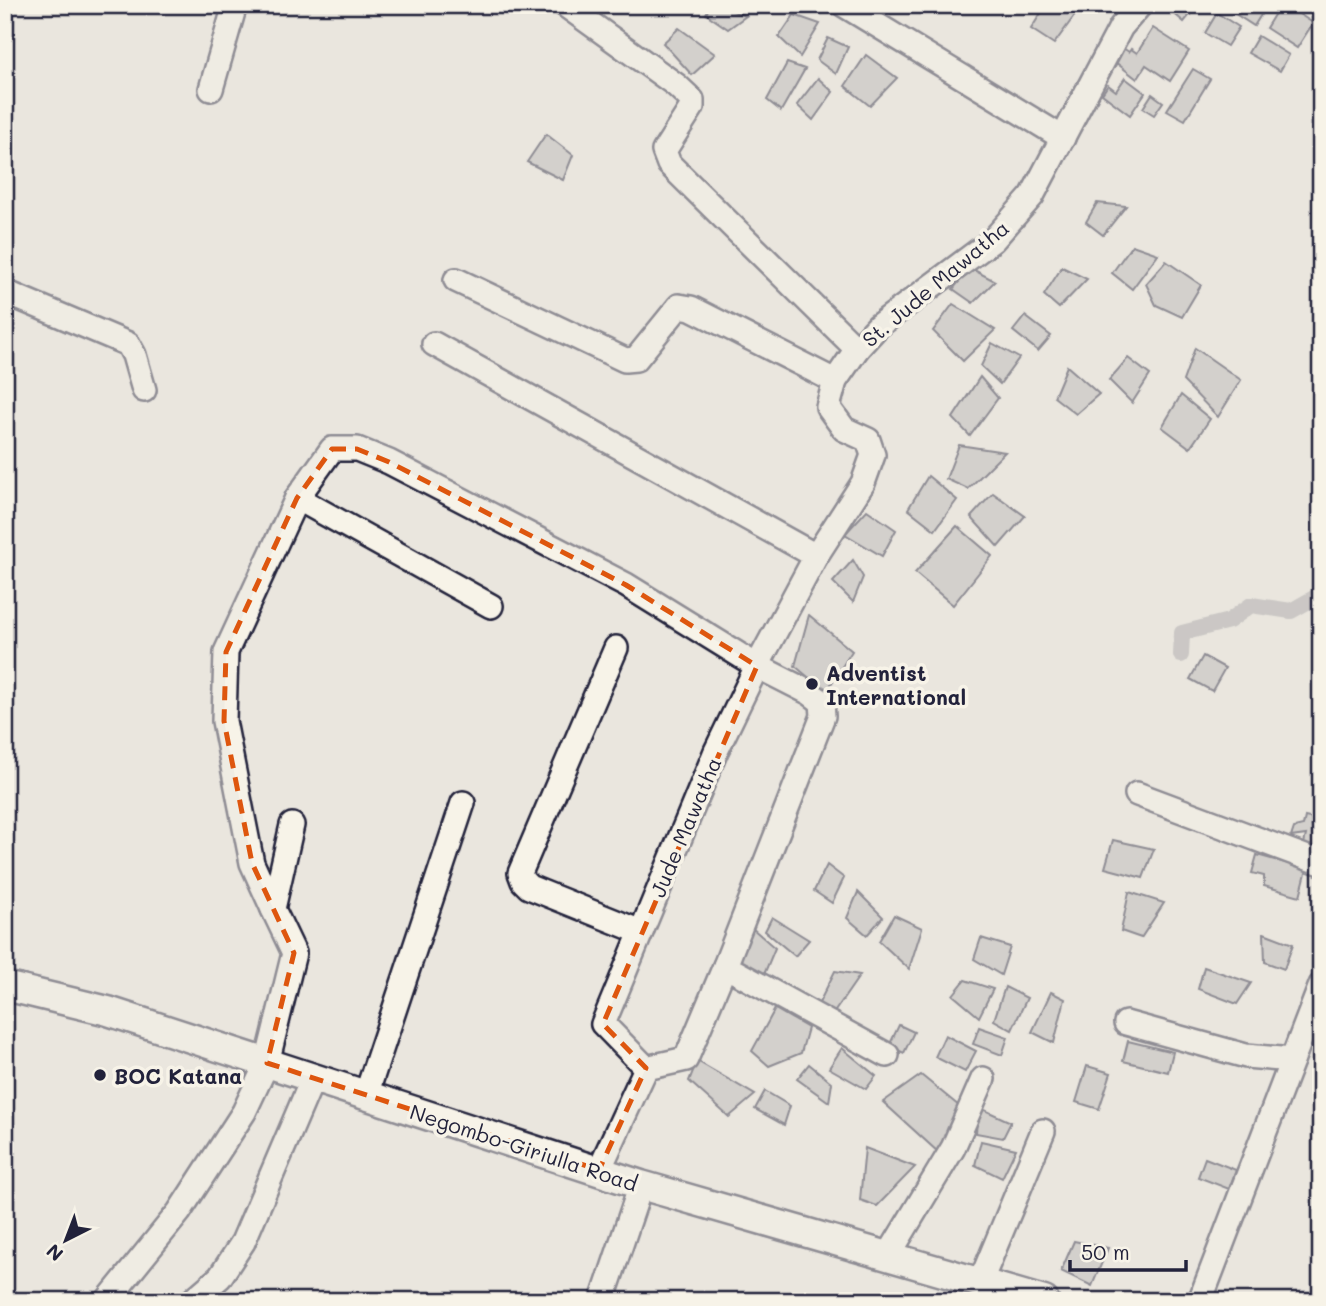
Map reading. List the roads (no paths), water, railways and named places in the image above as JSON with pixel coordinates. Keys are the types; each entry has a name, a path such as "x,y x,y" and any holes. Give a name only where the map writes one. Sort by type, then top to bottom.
{"main road":[{"name":"Negombo-Giriulla Road","path":"5,986 107,1011 641,1185 1044,1301"}],"street":[{"path":"211,89 235,5"},
{"path":"565,5 676,85 692,100 692,107 664,151 669,163 857,349"},
{"path":"844,5 1063,138"},
{"name":"St. Jude Mawatha","path":"835,381 857,349 878,326 993,240 1032,196 1121,27 1140,5"},
{"path":"456,280 625,360 636,359 679,306 691,307 835,381"},
{"path":"5,292 128,344 144,390"},
{"path":"434,345 816,555"},
{"name":"Jude Mawatha","path":"646,1068 603,1024 716,751 757,666 816,555 863,483 873,455 868,440 844,429 828,407 835,381"},
{"path":"107,1301 179,1212 244,1112 267,1063 294,953 252,863 224,721 226,652 297,498 332,449 357,449 389,463 626,585 757,666 810,692 822,702 823,716 686,1059 646,1068 599,1170"},
{"path":"297,498 491,607"},
{"path":"616,648 520,873 529,887 641,932"},
{"path":"1137,794 1321,863"},
{"path":"366,1095 463,803"},
{"path":"273,909 292,825"},
{"path":"725,966 887,1055"},
{"path":"1199,1301 1321,985"},
{"path":"1126,1023 1246,1056 1292,1060"},
{"path":"192,1301 220,1277 243,1242 313,1078"},
{"path":"888,1256 953,1148 983,1079"},
{"path":"981,1283 1042,1131"},
{"path":"602,1301 641,1185"}],"waterway":[{"path":"1181,655 1182,633 1229,621 1251,605 1291,611 1321,594"}],"place":[{"name":"Adventist International","path":"812,684"},
{"name":"BOC Katana","path":"100,1075"}]}
